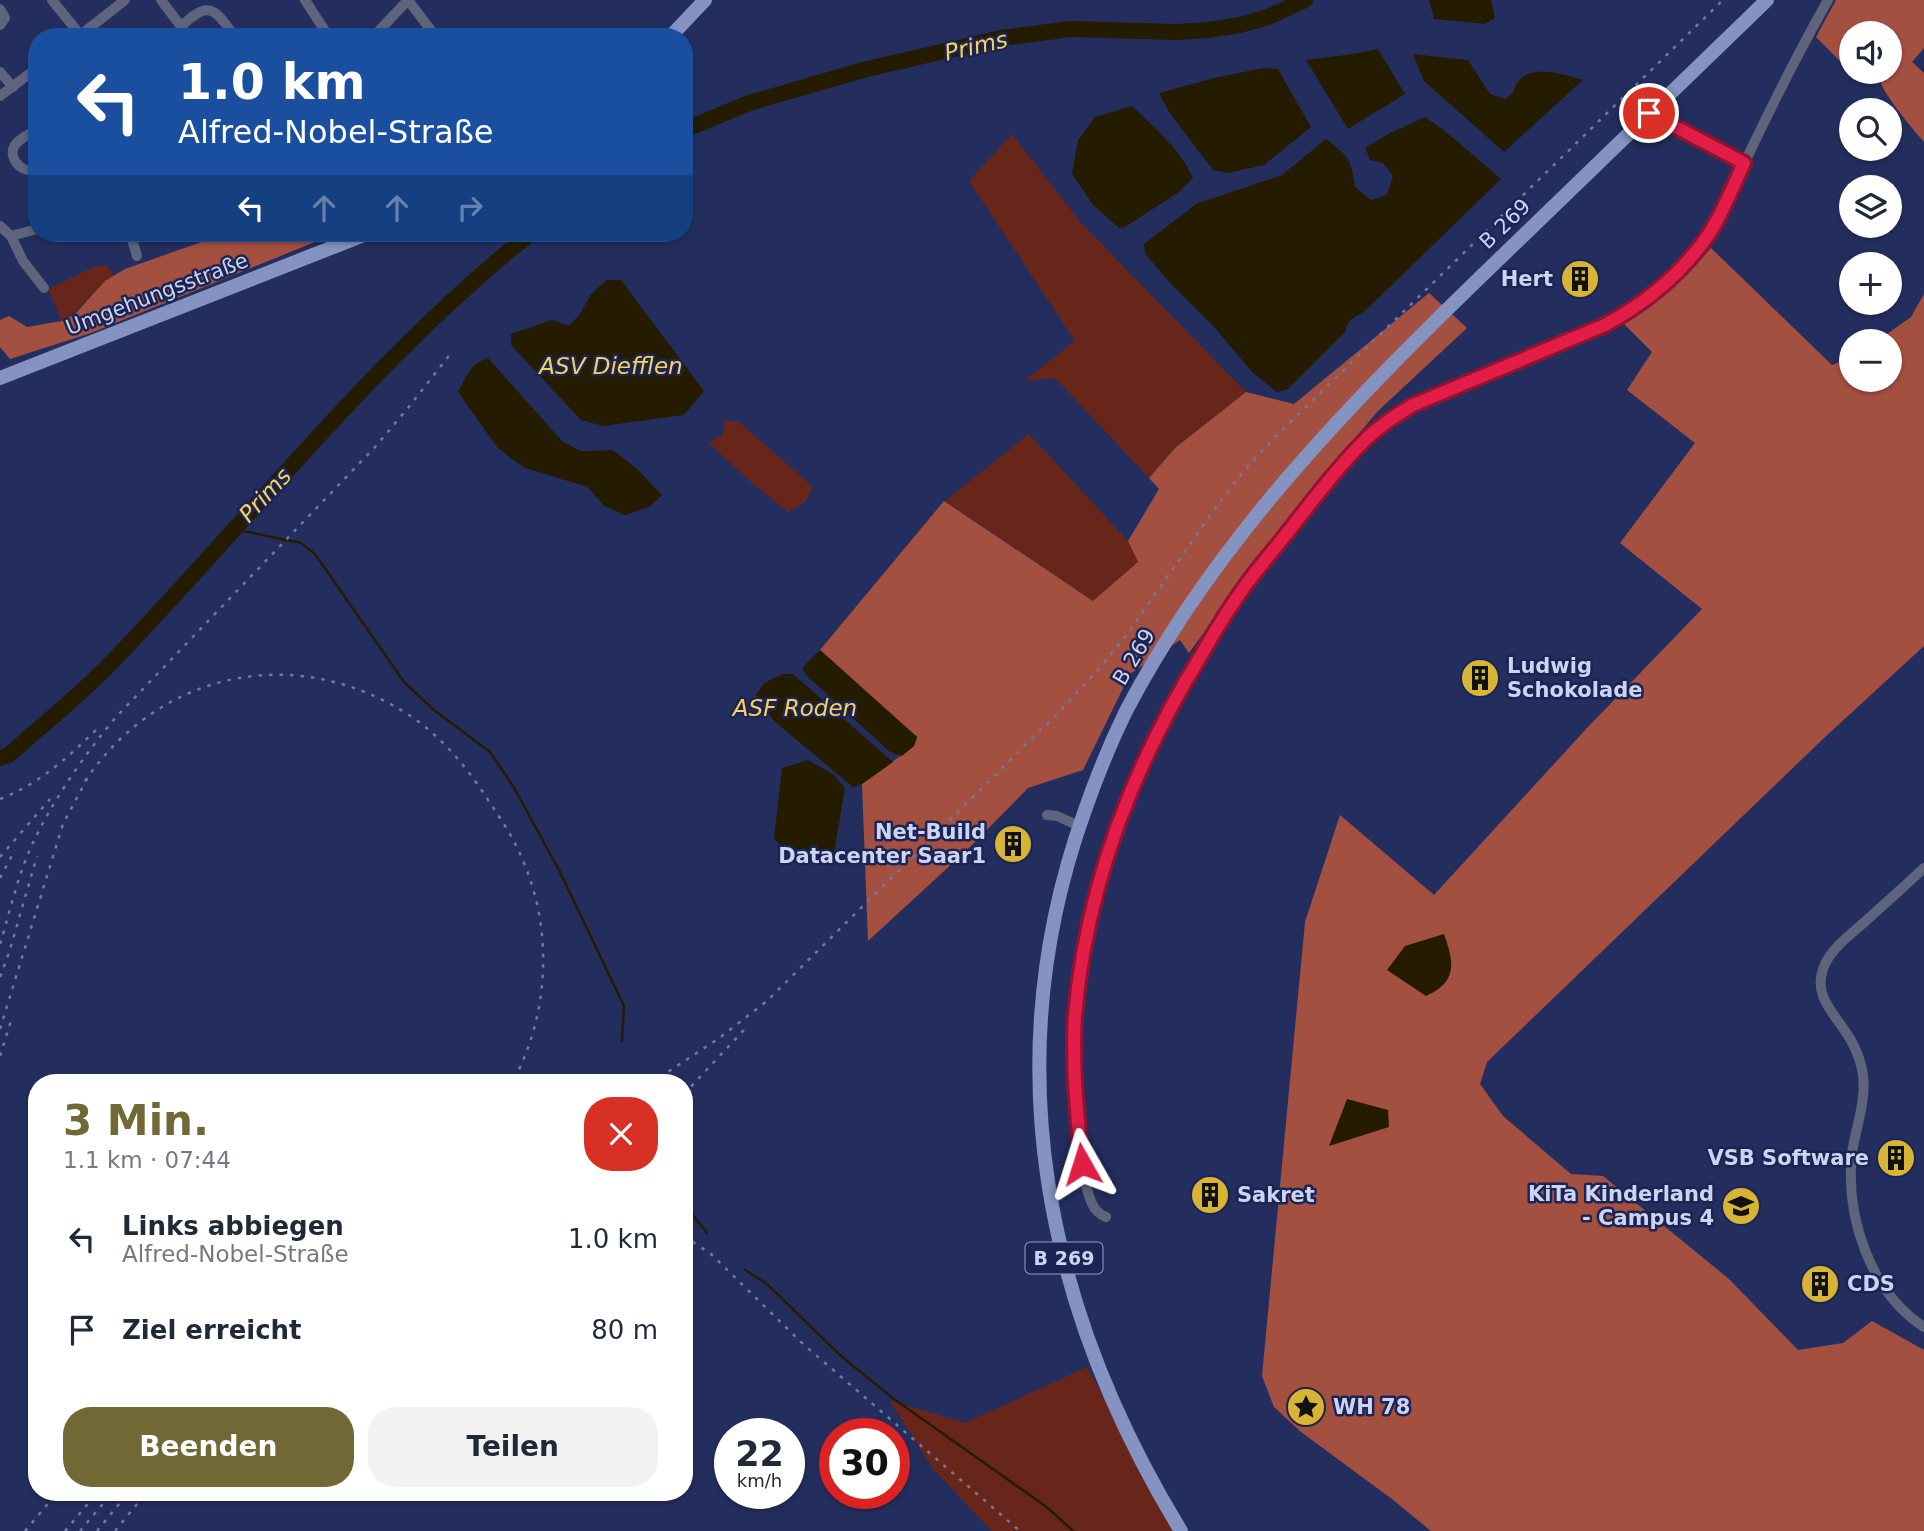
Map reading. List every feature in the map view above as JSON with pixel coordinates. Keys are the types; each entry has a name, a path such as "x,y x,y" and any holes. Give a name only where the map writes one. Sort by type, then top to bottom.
{"main road":[{"path":"679,28 705,0"},
{"name":"B 269","path":"1181,1531 1132,1441 1084,1327 1057,1232 1043,1153 1039,1100 1039,1041 1045,968 1061,887 1092,789 1125,713 1147,675 1208,578 1263,506 1381,374 1768,0"},
{"name":"Umgehungsstraße","path":"0,378 346,242"}],"street":[{"path":"52,0 74,28"},
{"path":"90,28 125,0"},
{"path":"161,0 181,26 198,13 210,10 215,11 228,28"},
{"path":"305,0 323,28"},
{"path":"382,28 408,0 429,28"},
{"path":"1106,1217 1097,1212 1090,1197 1082,1164 1075,1084 1075,1017 1081,971 1094,900 1115,830 1164,717 1190,672 1247,583 1345,463 1389,420 1413,405 1594,330 1625,314 1669,280 1702,244 1828,0"},
{"path":"0,9 5,18 0,25"},
{"path":"0,72 13,87"},
{"path":"0,96 28,75"},
{"path":"1649,113 1744,163"},
{"path":"28,136 15,145 13,151 22,169 28,171"},
{"path":"0,226 11,236 18,253 44,288"},
{"path":"11,236 28,231"},
{"path":"133,242 137,256"},
{"path":"1047,815 1058,816 1079,826"},
{"path":"1924,857 1924,867 1838,946 1823,968 1820,980 1823,998 1853,1044 1863,1070 1864,1084 1852,1153 1851,1177 1861,1239 1889,1293 1924,1327"}],"shaded area":[{"path":"1836,0 1924,0 1924,48 1912,62 1924,73 1924,142 1902,115 1902,98 1889,98 1882,84 1902,84 1902,21 1839,21 1839,60 1816,37"},
{"path":"1012,134 1081,223 1246,392 1175,448 1149,478 1055,378 1024,381 1075,341 969,181"},
{"path":"202,242 315,242 91,333 10,359 0,347 0,320 9,316 27,327 62,321 75,314 105,281 125,269"},
{"path":"1711,248 1832,365 1839,362 1839,392 1902,392 1902,329 1894,329 1911,317 1924,294 1924,646 1824,738 1487,1062 1480,1084 1503,1116 1571,1174 1603,1176 1729,1279 1798,1350 1843,1343 1872,1321 1924,1350 1924,1531 1431,1531 1301,1432 1274,1407 1262,1376 1305,922 1340,815 1434,895 1587,728 1702,609 1620,543 1695,443 1627,390 1652,352 1623,323 1659,299 1687,275"},
{"path":"107,265 114,276 62,321 48,289 92,268"},
{"path":"1429,293 1467,328 1377,412 1281,527 1189,653 1180,640 1130,674 1083,770 1028,788 967,850 868,941 862,784 914,746 917,737 820,650 944,501 1093,601 1138,562 1128,541 1159,489 1149,478 1175,448 1246,392 1294,404"},
{"path":"724,421 738,421 813,487 805,502 788,512 709,443 723,434"},
{"path":"1029,434 1128,541 1138,562 1093,601 945,501"},
{"path":"1087,1367 1179,1531 992,1531 934,1470 910,1433 910,1418 901,1418 889,1400 965,1423"}],"water":[{"path":"1429,0 1491,0 1495,18 1485,24 1434,19"},
{"path":"1378,49 1405,94 1348,129 1306,60"},
{"path":"1413,54 1468,60 1490,94 1505,99 1513,93 1524,76 1533,73 1553,72 1583,80 1504,152 1424,81"},
{"path":"1263,68 1278,69 1311,127 1264,165 1227,173 1213,170 1169,112 1159,93"},
{"path":"1132,106 1158,130 1193,178 1179,192 1125,227 1119,228 1093,205 1072,174 1078,140 1095,117"},
{"path":"1425,117 1501,179 1363,313 1352,319 1346,331 1288,389 1277,392 1253,373 1214,327 1174,287 1145,254 1144,244 1196,204 1282,175 1326,139 1348,159 1355,187 1371,200 1387,195 1393,176 1383,163 1370,160 1365,148"},
{"name":"ASV Diefflen","path":"607,280 621,280 704,391 684,415 603,426 581,420 511,345 511,334 552,320 569,326 580,314 591,294"},
{"path":"488,358 563,442 581,451 613,450 637,469 662,495 649,507 625,515 604,506 588,487 525,468 513,460 497,447 458,392 473,367"},
{"name":"ASF Roden","path":"820,650 917,737 914,746 902,756 890,752 807,676 802,668"},
{"name":"ASF Roden","path":"783,674 793,674 893,762 862,784 853,787 774,721 756,695 764,683"},
{"path":"808,760 834,775 845,788 834,853 809,860 787,851 774,839 782,768"},
{"path":"1444,934 1451,970 1444,984 1436,990 1426,996 1387,970 1405,946"},
{"path":"1347,1099 1388,1110 1389,1127 1329,1146"}],"waterway":[{"name":"Prims","path":"693,126 749,103 863,70 1001,38 1071,29 1177,32 1208,30 1268,17 1305,0"},
{"name":"Prims","path":"0,758 9,755 104,670 363,389 417,334 520,242"},
{"path":"234,529 301,543 315,554 404,682 434,710 490,752 513,786 559,870 624,1006 622,1041"},
{"path":"693,1215 707,1233"},
{"path":"745,1270 767,1284 841,1356 894,1399 1048,1508 1073,1531"}],"railway":[{"path":"665,1074 718,1039 767,1001 1062,709 1126,636 1211,514 1242,473 1273,439 1723,0"},
{"path":"0,944 31,847 59,796 93,745 117,716 376,446 451,353"},
{"path":"85,781 116,743 152,713 192,692 235,679 279,675 324,680 369,694 412,717 445,745 482,791 514,842 535,894 543,949 543,977 533,1032 516,1074"},
{"path":"0,799 40,778 96,730"},
{"path":"0,1029 63,824 90,773"},
{"path":"0,857 50,799"},
{"path":"0,878 15,850"},
{"path":"0,977 37,856"},
{"path":"0,1056 11,1021"},
{"path":"693,1084 744,1030"},
{"path":"693,1242 711,1254 803,1344 1020,1531"},
{"path":"25,1531 50,1501"},
{"path":"65,1531 90,1501"},
{"path":"80,1531 105,1501"},
{"path":"97,1531 121,1501"},
{"path":"115,1531 139,1501"}],"place":[{"name":"Hert","path":"1580,279"},
{"name":"Ludwig Schokolade","path":"1480,678"},
{"name":"Net-Build Datacenter Saar1","path":"1013,844"},
{"name":"VSB Software","path":"1896,1158"},
{"name":"Sakret","path":"1210,1195"},
{"name":"KiTa Kinderland - Campus 4","path":"1741,1206"},
{"name":"CDS","path":"1820,1284"},
{"name":"WH 78","path":"1306,1407"}],"route":[{"path":"1082,1164 1075,1084 1075,1017 1088,926 1115,830 1164,717 1247,583 1367,439 1389,420 1413,405 1605,325 1625,314 1669,280 1702,244 1744,163 1649,113"}]}
